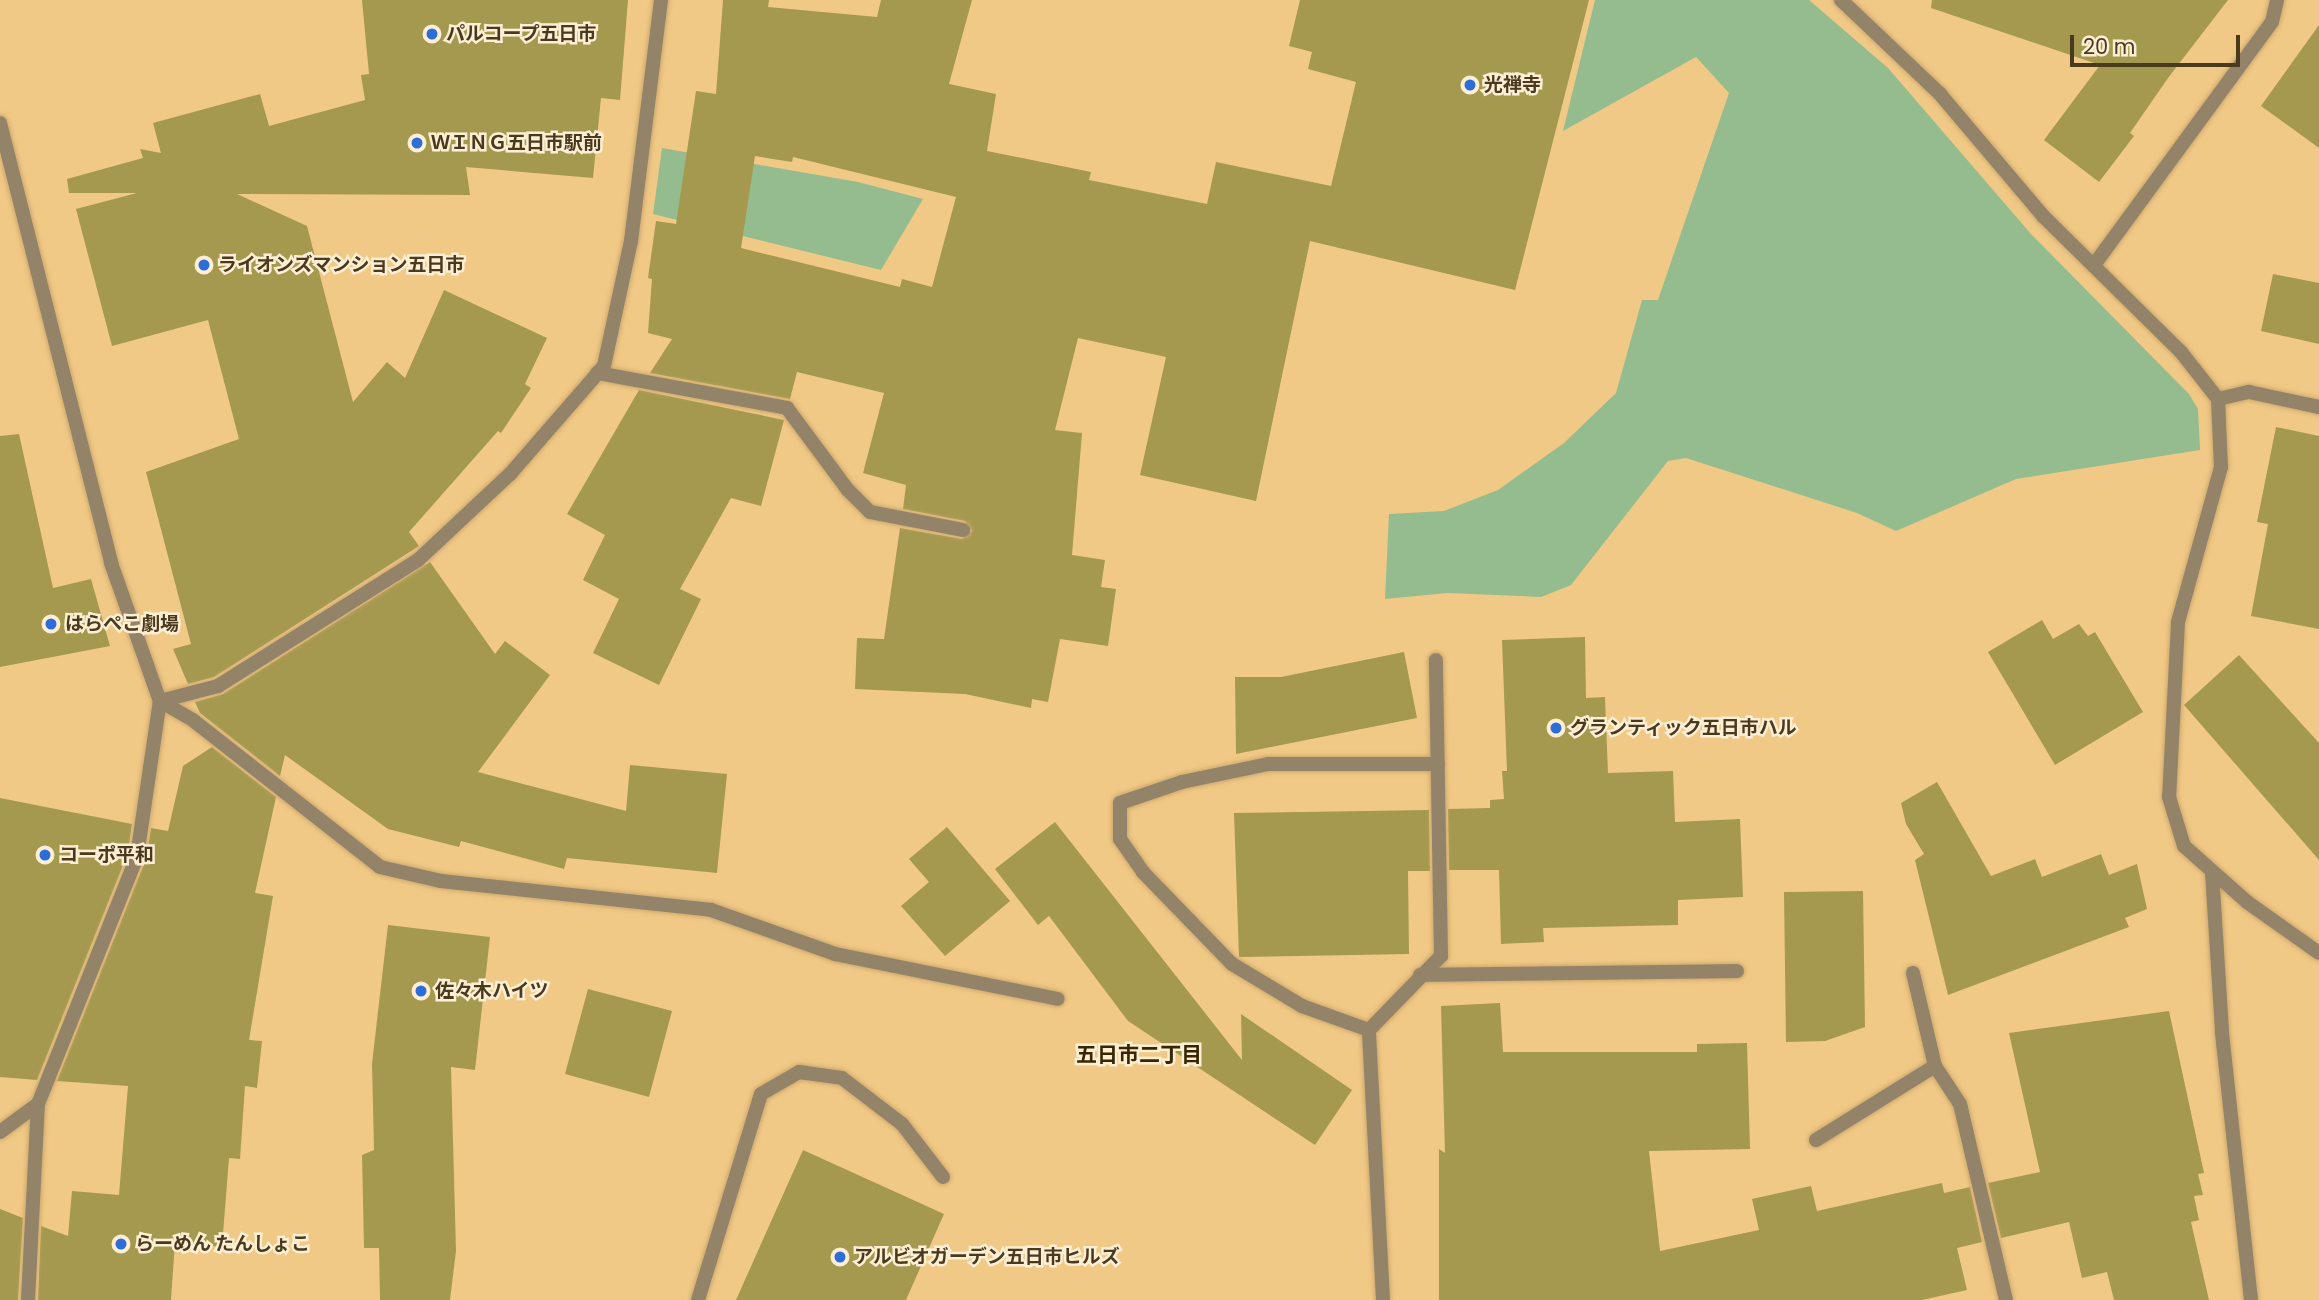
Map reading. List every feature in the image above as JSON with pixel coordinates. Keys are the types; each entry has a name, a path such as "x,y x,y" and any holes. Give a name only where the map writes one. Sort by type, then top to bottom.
{"street":[{"path":"160,701 218,686 418,560 510,474 604,366 631,241 661,0"},
{"path":"1841,0 1940,94 2043,216 2181,352 2218,399 2221,467 2178,622 2169,747 2169,797 2184,846 2212,872 2319,953"},
{"path":"2094,265 2273,22 2277,0"},
{"path":"0,123 111,563 160,701 137,856 38,1104 28,1300"},
{"path":"597,373 787,408 870,512 963,530"},
{"path":"2218,399 2249,392 2319,407"},
{"path":"1383,1300 1369,1030 1441,956 1436,660"},
{"path":"160,701 194,720 380,867 441,881 711,910 835,954 1058,999"},
{"path":"1369,1030 1302,1006 1232,964 1143,872 1120,839 1120,803 1182,782 1268,764 1438,764"},
{"path":"2212,872 2222,1033 2252,1300"},
{"path":"1420,975 1737,971"},
{"path":"1913,973 1935,1066 1960,1104 2006,1300"},
{"path":"1816,1140 1935,1066"},
{"path":"698,1300 761,1094 799,1072 842,1077 902,1124 943,1177"},
{"path":"0,1132 38,1104"}],"green space":[{"path":"1595,0 1809,0 1888,68 2031,234 2189,394 2198,409 2200,450 2016,479 1896,531 1857,513 1686,458 1668,461 1571,585 1541,597 1447,593 1385,599 1389,514 1444,511 1498,490 1564,443 1616,393 1642,300 1658,300 1729,93 1696,57 1563,131"},
{"path":"662,148 858,182 923,199 881,270 653,214"}],"building":[{"path":"362,0 628,0 620,100 601,98 593,178 466,167 470,195 237,194 307,226 353,402 387,362 405,378 444,290 547,338 525,384 531,388 501,433 498,431 409,532 419,546 214,677 188,684 173,649 191,644 146,472 239,439 208,320 112,346 76,209 137,193 69,193 67,179 143,158 140,149 161,153 153,123 260,94 269,126 365,100 361,75 369,74"},
{"path":"723,0 769,0 768,7 877,17 881,0 972,0 949,84 996,94 987,151 1091,172 1089,180 1207,204 1216,162 1331,186 1356,82 1308,69 1312,52 1289,46 1300,0 1589,0 1515,290 1310,241 1256,501 1140,475 1166,357 1078,338 1055,430 1082,433 1072,555 1105,560 1101,587 1116,589 1108,646 1060,639 1048,702 1032,699 1031,708 965,694 855,689 857,638 884,639 900,528 962,539 972,531 965,521 903,509 906,485 863,473 884,393 797,372 790,399 650,373 672,339 648,333 652,279 648,278 656,221 676,224 696,91 716,94","holes":["755,156 792,162 793,157 956,197 932,287 902,279 900,287 741,248"]},
{"path":"1932,0 2228,0 2168,78 2130,133 2134,136 2099,182 2044,140 2100,65 1931,8"},
{"path":"2319,25 2319,148 2261,106"},
{"path":"2273,274 2319,283 2319,344 2261,331"},
{"path":"639,390 784,420 761,506 731,498 680,589 701,599 659,685 593,653 619,599 583,580 605,535 567,514"},
{"path":"2276,427 2319,436 2319,629 2251,616 2268,524 2257,522"},
{"path":"19,434 53,588 91,579 110,646 0,667 0,436"},
{"path":"430,562 495,654 505,641 550,675 478,772 626,811 630,765 727,774 717,873 567,858 564,869 461,841 459,847 388,829 285,755 280,776 200,713 195,702 223,694"},
{"path":"2042,620 2053,639 2079,624 2088,636 2095,632 2143,712 2055,765 1988,652"},
{"path":"1585,637 1586,698 1605,697 1608,773 1673,771 1675,822 1740,819 1743,897 1678,900 1678,925 1543,928 1544,942 1501,944 1499,870 1449,870 1448,809 1490,808 1490,800 1504,799 1502,771 1507,771 1502,640"},
{"path":"1404,652 1417,718 1236,754 1235,677 1281,677"},
{"path":"2239,655 2319,743 2319,860 2184,705"},
{"path":"212,747 276,797 255,893 273,896 249,1040 262,1041 257,1088 245,1086 240,1159 229,1158 222,1247 175,1242 171,1300 38,1300 41,1226 68,1236 72,1191 119,1195 128,1086 57,1081 146,859 151,828 168,831 183,766"},
{"path":"1937,782 1991,876 2035,859 2042,877 2101,854 2109,875 2137,864 2147,909 2125,918 2129,927 1948,995 1915,860 1924,854 1906,824 1901,803"},
{"path":"0,798 132,824 128,853 37,1080 0,1077"},
{"path":"1429,810 1430,871 1408,871 1409,954 1239,957 1234,813"},
{"path":"1055,822 1242,1060 1241,1014 1352,1090 1315,1145 1128,1021 1049,916 1038,925 995,869"},
{"path":"947,827 1010,901 945,956 901,906 929,882 909,859"},
{"path":"1863,891 1865,1027 1825,1041 1786,1042 1784,892"},
{"path":"388,925 490,937 475,1070 451,1067 456,1251 450,1300 380,1300 379,1248 364,1248 362,1155 374,1150 372,1064"},
{"path":"588,989 672,1011 649,1097 565,1074"},
{"path":"1500,1003 1503,1052 1697,1052 1697,1044 1747,1043 1750,1149 1649,1151 1660,1251 1759,1230 1752,1199 1811,1186 1817,1211 1942,1183 1944,1193 1970,1187 1982,1242 1957,1248 1967,1290 1922,1300 1439,1300 1439,1149 1445,1153 1441,1006"},
{"path":"2169,1011 2204,1173 2198,1174 2203,1195 2194,1196 2199,1220 2191,1222 2209,1300 2114,1300 2107,1272 2082,1278 2069,1222 2001,1238 1988,1183 2040,1172 2009,1033"},
{"name":"アルビオガーデン五日市ヒルズ","path":"803,1150 944,1214 906,1300 736,1300"},
{"path":"0,1209 23,1218 18,1300 0,1300"}],"place":[{"name":"パルコープ五日市","path":"432,34"},
{"name":"光禅寺","path":"1470,85"},
{"name":"ＷＩＮＧ五日市駅前","path":"417,143"},
{"name":"ライオンズマンション五日市","path":"204,265"},
{"name":"はらぺこ劇場","path":"51,624"},
{"name":"グランティック五日市ハル","path":"1556,728"},
{"name":"コーポ平和","path":"45,855"},
{"name":"佐々木ハイツ","path":"421,991"},
{"name":"らーめん たんしょこ","path":"121,1244"},
{"name":"アルビオガーデン五日市ヒルズ","path":"840,1257"}],"district":[{"name":"五日市二丁目","path":"1139,1055"}]}
